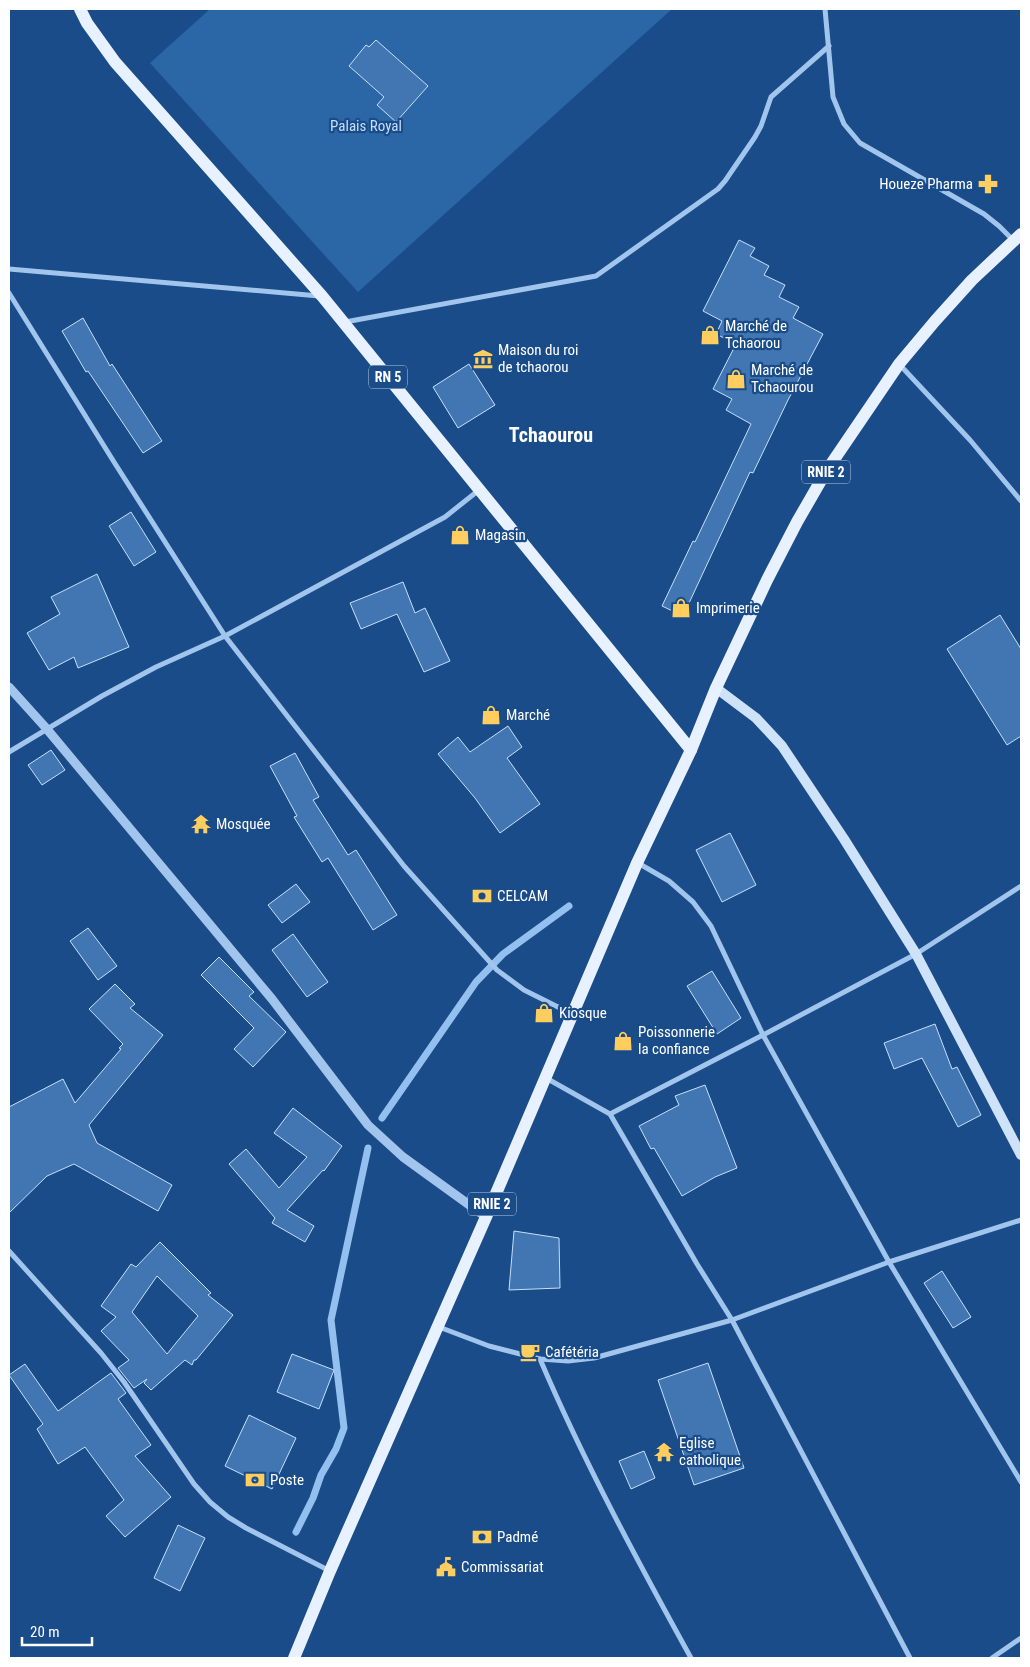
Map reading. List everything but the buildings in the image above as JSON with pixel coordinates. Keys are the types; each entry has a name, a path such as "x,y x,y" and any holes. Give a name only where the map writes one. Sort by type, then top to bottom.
{"main road":[{"name":"RN 5","path":"80,9 87,23 115,62 322,296 692,750"},
{"name":"RNIE 2","path":"294,1658 330,1571 486,1217 637,863 692,750 716,688 767,580 827,470 899,364 972,280 1017,237"},
{"path":"716,688 756,718 782,746 844,839 916,954 1021,1155"}],"street":[{"path":"825,9 833,97 844,124 860,143 984,214 1017,237"},
{"path":"344,323 596,276 718,189 762,126 771,97 829,46"},
{"path":"9,269 322,296"},
{"path":"9,292 225,636 404,866 497,970 524,990 573,1014"},
{"path":"899,364 970,440 1021,501"},
{"path":"9,752 102,696 149,671 225,636 445,517 479,490"},
{"path":"9,687 46,728 272,999 368,1124 403,1157 486,1217"},
{"path":"637,863 669,882 693,902 711,926 763,1035 889,1262 1021,1482"},
{"path":"610,1114 916,954 1021,886"},
{"path":"545,1077 610,1114 697,1264 732,1320 910,1658"},
{"path":"438,1326 489,1346 540,1359 568,1361 594,1358 732,1320 889,1262 1021,1220"},
{"path":"9,1251 101,1353 124,1382 194,1484 210,1502 228,1517 246,1528 330,1571"},
{"path":"540,1359 558,1401 619,1527 691,1658"},
{"path":"992,1658 1021,1638"}],"green space":[{"name":"Palais Royal","path":"210,9 672,9 358,292 150,63"}],"waterway":[{"path":"382,1118 476,982 503,954 569,906"},
{"path":"296,1532 313,1498 321,1475 336,1449 344,1428 331,1320 368,1148"}],"place":[{"name":"Houeze Pharma","path":"988,184"},
{"name":"Marché de Tchaorou","path":"710,335"},
{"name":"Maison du roi de tchaorou","path":"483,359"},
{"name":"Marché de Tchaourou","path":"736,379"},
{"name":"Magasin","path":"460,535"},
{"name":"Imprimerie","path":"681,608"},
{"name":"Marché","path":"491,715"},
{"name":"Mosquée","path":"201,824"},
{"name":"CELCAM","path":"482,896"},
{"name":"Kiosque","path":"544,1013"},
{"name":"Poissonnerie la confiance","path":"623,1041"},
{"name":"Cafétéria","path":"530,1352"},
{"name":"Eglise catholique","path":"664,1452"},
{"name":"Poste","path":"255,1480"},
{"name":"Padmé","path":"482,1537"},
{"name":"Commissariat","path":"446,1567"}],"district":[{"name":"Tchaourou","path":"551,435"}]}
